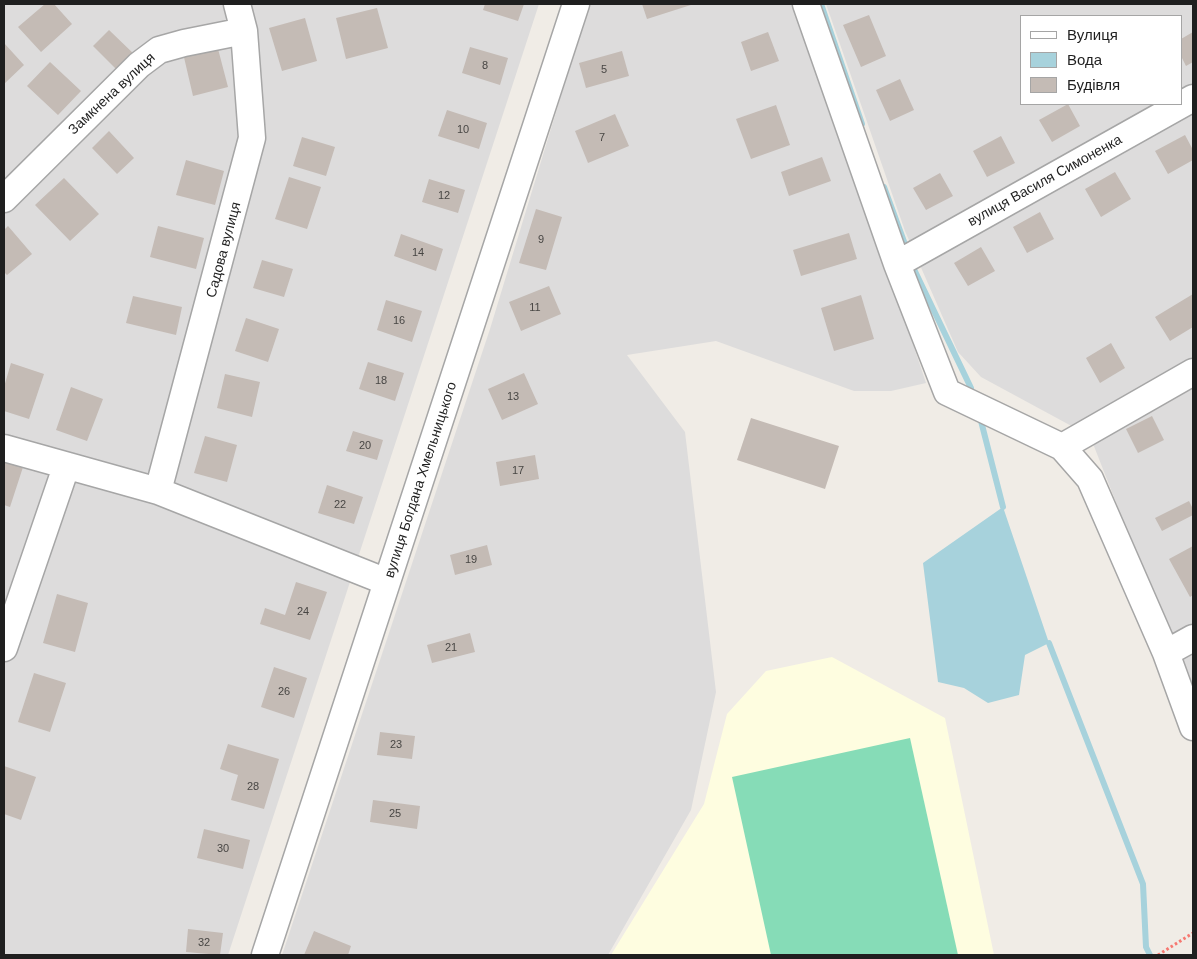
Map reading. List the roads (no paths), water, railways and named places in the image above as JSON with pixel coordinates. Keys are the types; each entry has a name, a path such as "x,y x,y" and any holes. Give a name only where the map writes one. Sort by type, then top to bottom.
{"street":[{"name":"Садова вулиця","path":"158,491 252,138 244,31 237,4"},
{"name":"вулиця Богдана Хмельницького","path":"265,955 576,4"},
{"path":"806,4 896,264 947,392 1062,447 1090,479 1166,653 1193,727"},
{"name":"Замкнена вулиця","path":"4,199 139,65 159,50 244,31"},
{"name":"вулиця Василя Симоненка","path":"1182,104 1193,98"},
{"name":"вулиця Василя Симоненка","path":"896,264 1180,105"},
{"path":"1062,447 1193,372"},
{"path":"4,448 66,467 158,491 387,582"},
{"path":"4,648 66,467"},
{"path":"1166,653 1193,638"}],"water":[{"path":"1003,507 1049,643 1025,655 1019,695 988,703 964,688 938,682 923,563"}],"waterway":[{"path":"821,4 862,124"},
{"path":"884,187 906,247"},
{"path":"911,263 971,388"},
{"path":"981,421 1003,507"},
{"path":"1049,643 1143,884 1146,947 1150,955"}]}
